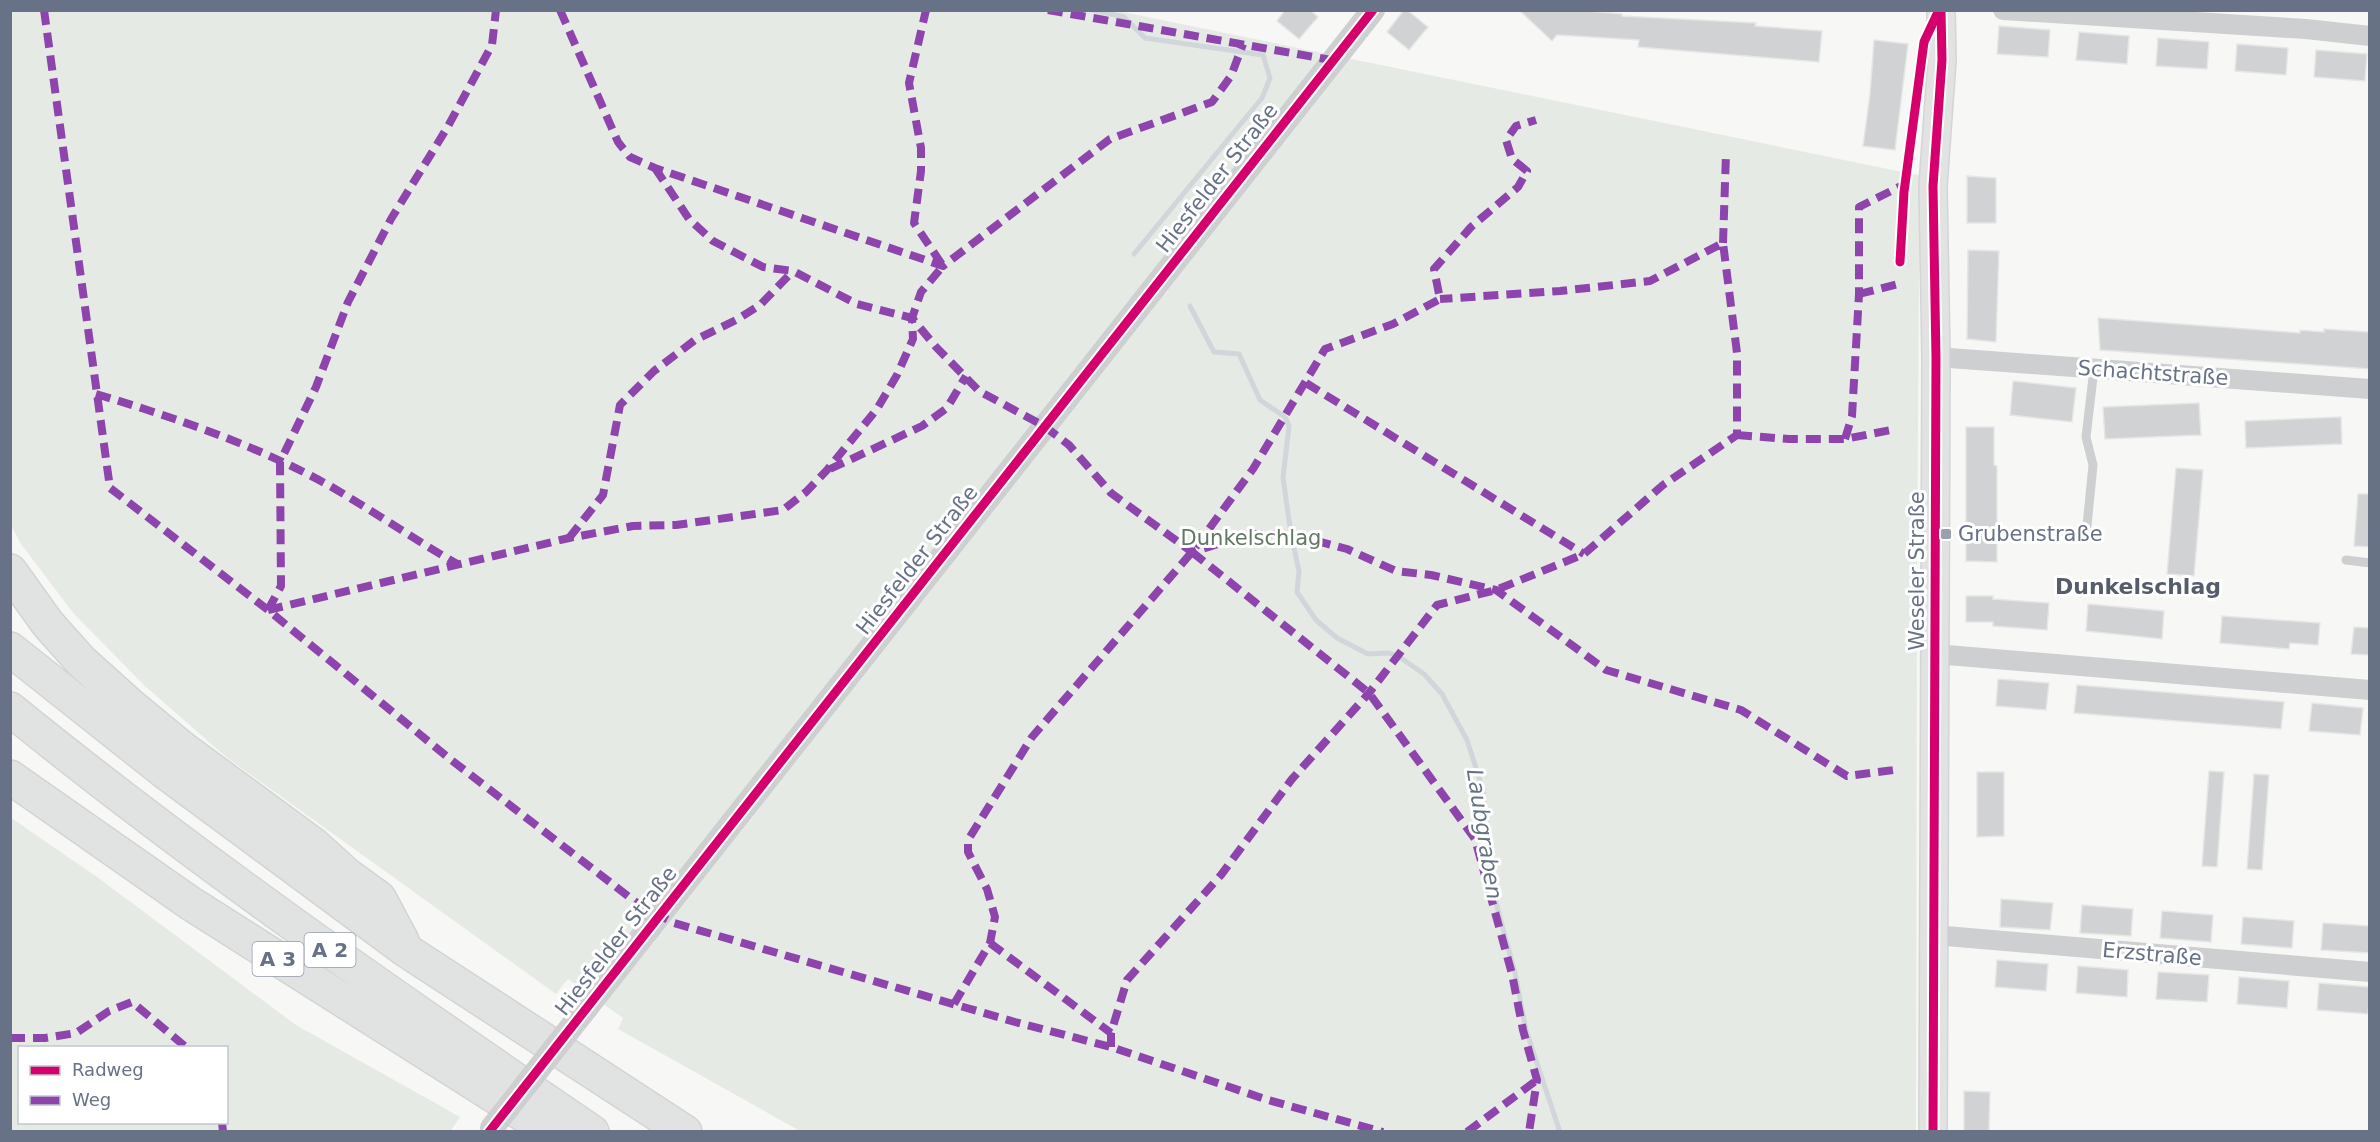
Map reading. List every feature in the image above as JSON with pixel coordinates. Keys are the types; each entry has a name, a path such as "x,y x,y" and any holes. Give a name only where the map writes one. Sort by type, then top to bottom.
{"highway":[{"path":"10,571 64,643 114,691 182,748 314,845 346,874 379,898 407,951 685,1131"},
{"path":"10,615 177,755 308,853 346,874"},
{"name":"A 2","path":"10,649 165,772 407,951"},
{"name":"A 2","path":"10,709 74,761 264,904 592,1131"},
{"name":"A 3","path":"10,777 190,903 551,1131"}],"main road":[{"name":"Weseler Straße","path":"1933,1131 1936,357 1933,186 1942,60 1941,10"}],"street":[{"name":"Hiesfelder Straße","path":"490,1130 1372,10"},
{"path":"2003,10 2306,29 2370,36"},
{"name":"Schachtstraße","path":"1936,357 2370,389"},
{"path":"1935,654 2370,690"},
{"name":"Erzstraße","path":"1934,935 2370,972"}],"lane":[{"path":"2086,536 2092,465 2086,437 2094,369"},
{"path":"2346,560 2370,563"}],"green space":[{"name":"Dunkelschlag","path":"11,11 1118,11 1922,176 1917,571 1916,1131 800,1131 618,1029 623,1018 568,979 556,994 226,757 145,686 74,614 21,544 11,525"},
{"path":"10,817 97,877 296,1025 460,1117 450,1132 11,1131"}],"building":[{"path":"1285,10 1310,10 1318,17 1299,39 1277,21"},
{"path":"1404,10 1428,27 1409,50 1387,32"},
{"path":"1519,10 1576,10 1622,14 1622,16 1756,23 1755,26 1822,31 1819,62 1638,47 1639,40 1557,35 1552,41"},
{"path":"1999,26 2050,30 2048,57 1997,54"},
{"path":"2079,32 2129,36 2127,64 2076,60"},
{"path":"2158,38 2209,42 2207,69 2156,66"},
{"path":"1874,40 1908,44 1895,150 1863,146"},
{"path":"2237,44 2288,48 2286,75 2235,71"},
{"path":"2316,50 2367,54 2365,81 2314,77"},
{"path":"1967,176 1996,178 1996,223 1967,223"},
{"path":"1968,250 1999,251 1996,342 1967,339"},
{"path":"2098,318 2300,333 2300,330 2324,332 2324,329 2370,332 2370,369 2100,350"},
{"path":"2013,381 2076,388 2072,422 2010,415"},
{"path":"2199,403 2201,435 2105,439 2103,407"},
{"path":"2341,417 2342,444 2246,448 2245,421"},
{"path":"1966,427 1994,427 1994,465 1997,466 1997,562 1966,561"},
{"path":"2176,468 2203,470 2194,576 2167,574"},
{"path":"2358,494 2370,494 2370,547 2354,546"},
{"path":"1966,596 1993,596 1993,599 2049,603 2047,630 1993,626 1993,622 1966,622"},
{"path":"2088,604 2164,611 2162,639 2086,631"},
{"path":"2222,616 2320,623 2318,645 2290,643 2289,649 2220,643"},
{"path":"2354,627 2370,628 2370,655 2351,654"},
{"path":"1998,679 2049,683 2046,710 1996,706"},
{"path":"2077,685 2284,702 2281,729 2074,713"},
{"path":"2312,703 2363,708 2360,735 2309,731"},
{"path":"2209,771 2224,772 2217,867 2202,866"},
{"path":"1977,772 2004,772 2004,836 1977,837"},
{"path":"2254,774 2269,775 2262,870 2247,869"},
{"path":"2001,899 2053,903 2050,930 2000,927"},
{"path":"2082,905 2133,909 2131,936 2080,933"},
{"path":"2162,911 2213,915 2211,942 2160,938"},
{"path":"2243,917 2294,921 2292,948 2241,944"},
{"path":"2323,923 2370,926 2370,953 2321,950"},
{"path":"1997,960 2048,964 2046,991 1995,987"},
{"path":"2078,966 2128,970 2127,997 2076,993"},
{"path":"2158,972 2209,975 2207,1002 2156,999"},
{"path":"2239,977 2289,981 2287,1008 2237,1004"},
{"path":"2319,983 2370,987 2368,1014 2317,1010"},
{"path":"1964,1091 1990,1092 1989,1131 1964,1131"}],"waterway":[{"name":"Laubgraben","path":"1093,10 1124,17 1145,38 1263,55 1270,78 1262,98 1134,254"},
{"name":"Laubgraben","path":"1190,306 1214,352 1239,354 1260,400 1285,417 1289,426 1283,478 1299,571 1297,592 1316,620 1337,638 1368,654 1389,653 1398,656 1424,674 1442,694 1467,740 1483,790 1492,888 1515,973 1526,1030 1560,1132"}],"marked path":[{"path":"44,10 110,488 268,610 450,759 637,903 674,923 1015,1022 1111,1047 1268,1100 1383,1132"},
{"path":"268,610 281,586 280,462 316,387 348,302 391,219 447,128 492,45 496,10"},
{"path":"560,10 618,142 630,157 655,168 943,266 1110,139 1212,102 1231,76 1243,44"},
{"path":"268,610 569,538 633,526 676,525 783,510 806,492 877,409 897,375 913,339 912,318 921,292 943,266 914,223 921,171 921,148 909,83 926,10"},
{"path":"1048,10 1331,60"},
{"path":"954,1004 990,943 995,917 987,889 968,852 968,840 1032,737 1192,552 1253,469 1325,349 1393,324 1440,299 1434,269 1471,227 1518,187 1527,171 1512,159 1506,140 1516,126 1536,120"},
{"path":"1723,243 1726,153"},
{"path":"655,168 689,219 713,241 763,267 793,271 857,304 912,318 936,347 979,391 1044,426 1069,445 1111,493 1192,552 1250,534 1291,534 1347,549 1396,571 1431,575 1496,590 1606,670 1741,710 1847,776 1894,770"},
{"path":"1845,439 1852,416 1859,294 1859,207 1905,184"},
{"path":"1111,1047 1111,1033 1127,980 1221,875 1292,779 1369,693 1437,605 1496,590 1584,554 1663,485 1737,435 1737,353 1723,243 1650,281 1560,291 1440,299"},
{"path":"569,538 603,495 620,405 654,371 695,340 736,320 760,305 793,271"},
{"path":"1859,294 1898,284"},
{"path":"830,469 922,426 947,408 966,376"},
{"path":"1306,383 1584,554"},
{"path":"96,394 245,445 302,471 459,565"},
{"path":"1737,435 1789,439 1845,439 1891,430"},
{"path":"1192,552 1369,693 1475,839 1512,974 1523,1030 1537,1080 1529,1132"},
{"path":"990,943 1111,1033"},
{"path":"10,1038 45,1038 76,1033 109,1011 132,1002 185,1046"},
{"path":"1467,1132 1537,1080"},
{"path":"222,1124 223,1132"}],"cycle path":[{"path":"489,1132 1373,10"},
{"path":"1900,262 1904,192 1924,42 1939,10"},
{"path":"1933,1132 1936,357 1933,186 1942,60 1941,10"}],"place":[{"name":"Grubenstraße","path":"1946,534"}],"district":[{"name":"Dunkelschlag","path":"2138,586"}]}
